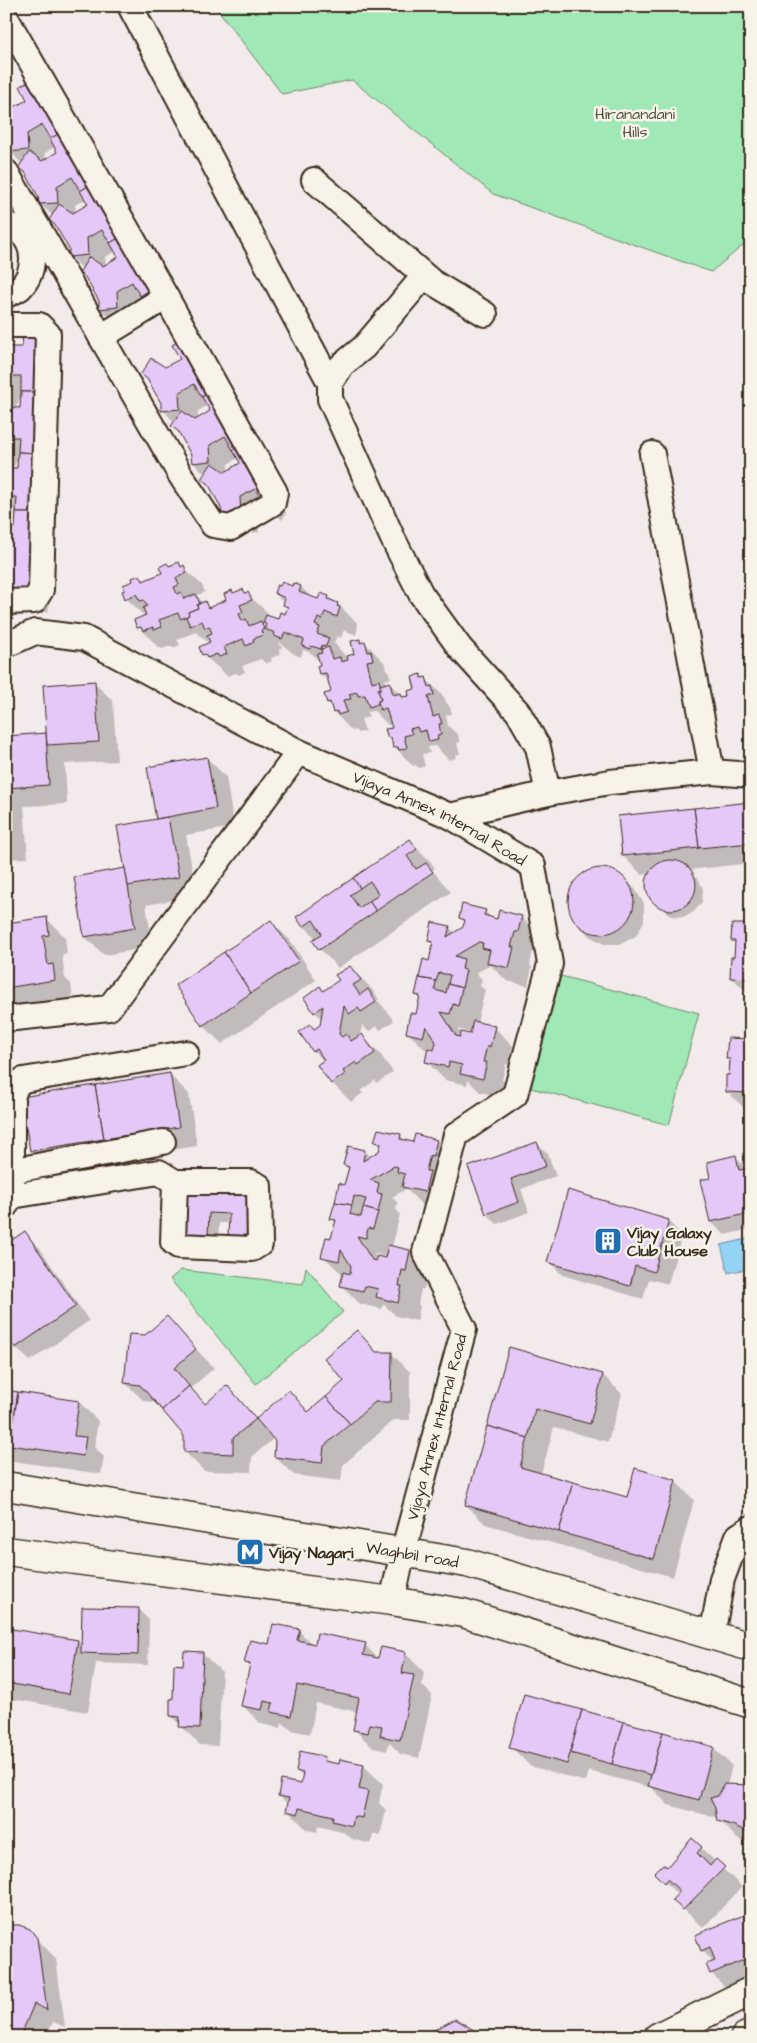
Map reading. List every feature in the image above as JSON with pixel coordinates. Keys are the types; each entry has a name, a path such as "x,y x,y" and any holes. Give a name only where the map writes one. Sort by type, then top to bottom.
{"main road":[{"name":"Waghbil road","path":"6,1486 467,1563 751,1647"},
{"path":"6,1551 392,1601 463,1613 751,1704"},
{"path":"658,2037 751,1991"},
{"path":"745,2037 751,2034"}],"street":[{"path":"130,6 330,383 330,400 393,539 421,594 460,648 518,712 538,748 548,793"},
{"path":"6,18 275,492 273,503 231,528 213,525 180,476 101,338 37,241 6,172"},
{"path":"314,180 424,276 485,314"},
{"path":"6,224 37,241"},
{"path":"6,295 19,289 29,277 37,241"},
{"path":"330,383 342,365 364,347 424,276"},
{"path":"101,338 166,297"},
{"path":"6,325 39,325 48,334 41,590 34,600 6,602"},
{"path":"652,454 712,772"},
{"name":"Vijaya Annex Internal Road","path":"6,646 35,632 84,638 299,752 450,816 533,866 550,964 515,1095 456,1136 425,1252 464,1329 403,1552 392,1601"},
{"path":"6,1019 108,1008 299,752"},
{"path":"450,816 548,793 610,782 712,772 751,775"},
{"path":"175,1182 159,1172 9,1201 12,1098 16,1086 23,1080 186,1053"},
{"path":"11,1170 163,1142"},
{"path":"712,1636 722,1579 738,1536 751,1528"}],"green space":[{"name":"Hiranandani Hills","path":"215,6 751,6 751,239 711,272 493,194 352,80 282,94"},
{"path":"561,976 699,1013 669,1125 531,1088"},
{"path":"306,1267 343,1312 256,1384 170,1279 181,1270 303,1284"}],"water":[{"path":"751,1238 751,1268 728,1273 721,1245"}],"building":[{"path":"36,77 66,129 50,139 42,125 27,134 28,150 9,152 6,140 6,105 12,108 27,100 20,86"},
{"path":"66,129 96,181 80,191 72,177 57,186 58,203 39,204 38,196 25,172 18,168 29,152 42,161 57,152 50,139"},
{"path":"96,181 126,234 110,243 102,230 87,238 88,255 69,257 69,249 55,225 49,220 59,204 73,213 88,204 80,191"},
{"path":"126,234 156,286 140,296 132,282 117,291 118,307 99,309 99,301 85,277 79,273 89,257 103,266 118,257 110,243"},
{"path":"23,332 42,332 39,392 21,392 21,376 6,376 6,347 22,347"},
{"path":"182,339 213,390 202,397 194,384 179,393 180,409 161,411 161,403 147,379 141,374 151,358 165,367 180,359 172,345"},
{"path":"213,390 245,442 233,450 225,436 210,445 211,461 192,463 191,455 178,431 171,426 182,411 195,420 210,411 202,397"},
{"path":"21,392 39,392 37,453 18,452 19,437 6,437 6,407 20,408"},
{"path":"245,442 268,494 263,502 255,489 240,497 241,514 222,515 221,508 208,483 201,479 212,463 225,472 240,463 233,450"},
{"path":"18,452 37,453 35,513 16,513 17,497 6,497 6,468 17,468"},
{"path":"16,513 35,513 30,594 6,590 6,528 15,528"},
{"path":"179,562 181,567 184,565 187,573 176,578 179,585 174,587 177,594 181,592 184,599 196,594 200,604 197,605 198,608 188,612 189,615 181,619 178,613 159,620 162,627 154,630 153,627 143,631 141,627 137,628 134,620 146,615 143,608 147,606 144,600 140,601 136,594 125,599 122,591 125,590 123,585 133,581 132,578 140,575 143,581 162,573 159,567 167,563 169,566"},
{"path":"282,582 292,586 293,583 301,586 299,592 318,599 321,593 329,596 328,599 338,603 337,606 340,607 337,617 325,612 322,620 318,618 315,625 320,627 317,634 329,638 326,646 322,645 321,649 311,646 310,649 302,646 304,640 285,632 282,639 274,636 275,633 265,629 266,624 263,623 266,615 278,619 280,612 285,614 288,607 283,605 285,598 274,593 277,585 280,586"},
{"path":"243,589 245,593 248,592 252,600 240,605 243,612 239,614 242,621 246,619 249,626 261,621 264,629 261,630 263,635 253,639 254,642 246,646 243,639 224,647 227,654 219,657 217,654 207,658 205,654 202,655 199,647 210,642 207,635 212,633 209,626 205,628 202,621 190,626 186,617 189,615 188,612 198,608 197,605 205,601 208,608 226,600 224,594 232,590 233,593"},
{"path":"360,639 360,643 365,641 368,652 371,651 373,660 367,661 372,682 379,680 381,689 378,689 381,700 378,701 378,704 369,707 365,695 358,696 357,692 349,694 351,699 343,700 347,712 338,715 337,711 333,713 330,702 327,703 324,694 331,692 326,673 319,674 317,666 320,665 317,654 322,653 321,649 329,647 332,659 340,657 341,662 348,660 347,656 354,654 351,641"},
{"path":"421,674 421,678 426,677 429,687 432,686 434,695 428,697 433,717 439,715 442,724 439,724 441,735 437,736 438,740 429,742 426,730 419,732 417,727 410,729 412,734 404,736 407,748 399,750 398,747 393,748 391,737 388,738 385,729 392,728 386,708 380,710 378,701 381,700 378,689 381,689 380,685 390,682 393,695 401,693 402,697 409,696 408,691 415,689 412,677"},
{"path":"95,681 99,742 47,745 43,685"},
{"path":"46,733 49,785 6,788 6,736"},
{"path":"207,757 216,808 156,819 147,767"},
{"path":"6,790 9,840 6,840"},
{"path":"751,802 751,843 699,848 694,808"},
{"path":"694,808 699,848 622,856 618,816"},
{"path":"168,817 179,877 128,886 117,826"},
{"path":"410,839 417,849 407,856 416,869 426,863 433,872 376,911 369,901 379,895 370,881 360,888 353,878"},
{"path":"671,860 685,864 692,871 696,885 692,899 685,906 671,910 657,906 650,899 646,885 650,871 657,864"},
{"path":"125,868 135,928 84,937 74,877"},
{"path":"607,868 625,877 632,888 634,901 632,914 625,925 614,932 595,934 577,925 570,914 568,895 577,877 588,870"},
{"path":"353,878 360,888 350,895 359,908 369,901 376,911 319,950 312,940 322,934 313,920 303,927 296,917"},
{"path":"462,904 486,910 484,915 497,919 499,910 522,916 518,932 515,932 511,947 514,947 509,968 487,963 490,950 482,948 483,943 479,942 455,956 464,959 462,969 466,970 462,988 448,984 450,975 439,973 436,981 419,978 423,959 429,961 433,942 428,941 432,922 450,926 447,937 463,927 465,920 459,918"},
{"path":"47,917 49,935 43,936 48,965 53,964 55,980 6,988 6,923"},
{"path":"271,920 299,961 251,993 224,952"},
{"path":"732,924 751,924 751,979 730,978 731,957 734,957 735,941 731,941"},
{"path":"224,952 251,993 202,1026 175,985"},
{"path":"350,966 361,980 353,985 360,995 368,989 376,1002 361,1012 358,1008 349,1014 344,1006 339,1034 342,1037 346,1034 351,1041 362,1034 375,1053 358,1065 356,1062 343,1071 345,1074 331,1084 317,1065 324,1060 317,1049 313,1052 299,1032 310,1024 314,1029 320,1025 323,1006 314,1013 304,998 320,986 323,991 339,980 335,975"},
{"path":"419,978 436,981 435,990 446,993 448,984 462,988 458,1006 453,1004 450,1014 441,1012 456,1036 460,1037 461,1032 470,1034 473,1021 495,1026 490,1047 487,1046 483,1062 487,1062 483,1079 460,1074 462,1065 449,1062 448,1067 425,1062 428,1048 434,1050 436,1042 426,1026 423,1037 406,1033 410,1013 416,1014 420,996 415,995"},
{"path":"728,1038 751,1039 751,1084 749,1084 749,1093 726,1092 726,1075 729,1075 730,1059 726,1059"},
{"path":"170,1073 179,1127 104,1139 95,1085"},
{"path":"95,1085 104,1139 30,1151 21,1097"},
{"path":"378,1129 401,1134 400,1139 413,1142 415,1134 437,1140 433,1156 430,1155 426,1171 430,1171 425,1192 402,1187 405,1174 397,1172 398,1167 394,1166 370,1180 379,1183 377,1193 382,1194 378,1212 363,1208 366,1199 354,1196 352,1205 335,1202 339,1183 344,1185 349,1167 343,1165 348,1146 365,1150 363,1161 379,1151 381,1143 374,1142"},
{"path":"537,1142 546,1166 511,1179 519,1202 486,1214 468,1167"},
{"path":"736,1155 739,1170 751,1168 751,1213 710,1222 700,1180 710,1178 707,1162"},
{"path":"254,1187 251,1243 228,1237 229,1214 209,1213 208,1236 179,1240 184,1188"},
{"name":"Vijay Galaxy Club House","path":"568,1190 669,1220 654,1272 635,1266 630,1286 547,1262"},
{"path":"335,1202 352,1205 350,1214 361,1217 363,1208 378,1212 373,1229 368,1228 366,1238 357,1236 372,1260 375,1261 377,1256 385,1258 388,1245 410,1250 406,1271 402,1270 399,1286 402,1286 398,1303 376,1297 378,1289 365,1286 363,1291 340,1286 343,1272 350,1274 351,1266 341,1250 339,1261 321,1257 326,1237 331,1238 336,1220 330,1219"},
{"path":"25,1231 76,1306 15,1348 6,1335 6,1244"},
{"path":"167,1316 196,1349 174,1368 189,1386 162,1410 140,1385 124,1383 129,1334 145,1335"},
{"path":"357,1330 376,1352 392,1352 391,1402 375,1402 350,1424 326,1397 344,1381 324,1358"},
{"path":"509,1347 603,1374 590,1424 535,1409 528,1438 487,1426"},
{"path":"227,1385 256,1419 233,1438 233,1454 184,1452 184,1436 162,1410 189,1386 205,1404"},
{"path":"6,1390 18,1392 10,1445 6,1444"},
{"path":"289,1390 308,1412 326,1397 350,1424 324,1446 322,1463 274,1457 275,1441 256,1419"},
{"path":"18,1392 79,1401 74,1436 86,1437 83,1456 10,1445"},
{"path":"487,1426 528,1438 520,1467 573,1482 559,1532 465,1505"},
{"path":"635,1468 676,1480 654,1559 559,1532 573,1482 627,1497"},
{"path":"82,1607 139,1608 138,1655 81,1653"},
{"path":"273,1624 300,1629 297,1640 315,1644 317,1633 366,1643 363,1655 378,1658 381,1647 406,1652 402,1673 414,1675 400,1740 380,1736 382,1726 370,1724 368,1733 353,1730 359,1698 297,1685 291,1716 271,1712 273,1703 264,1701 262,1710 241,1706 250,1664 244,1663 250,1640 269,1644"},
{"path":"6,1628 78,1640 69,1694 6,1683"},
{"path":"184,1651 203,1652 200,1728 179,1727 180,1717 170,1716 170,1699 173,1699 174,1664 183,1665"},
{"path":"524,1694 582,1710 567,1764 509,1748"},
{"path":"582,1710 624,1722 612,1764 570,1753"},
{"path":"624,1722 663,1732 651,1775 612,1764"},
{"path":"663,1732 714,1747 699,1800 648,1786"},
{"path":"300,1751 325,1757 324,1761 339,1764 340,1759 364,1764 359,1789 368,1791 362,1818 354,1816 352,1826 332,1821 333,1816 299,1808 298,1814 286,1811 289,1798 278,1796 281,1780 301,1784 303,1773 296,1771"},
{"path":"724,1784 751,1785 751,1829 745,1831 717,1821 715,1808 710,1798 718,1796"},
{"path":"692,1838 702,1847 697,1853 710,1866 716,1859 725,1867 683,1910 672,1900 680,1891 667,1879 664,1883 654,1873 663,1864 667,1867"},
{"path":"751,1912 751,1957 710,1974 706,1964 715,1961 710,1947 701,1951 695,1935"},
{"path":"6,1925 19,1925 30,1929 37,1938 47,2010 34,2004 20,2037 6,2037"},
{"path":"455,2019 486,2037 421,2037"}],"place":[{"name":"Vijay Galaxy Club House","path":"608,1241"},
{"name":"Vijay Nagari","path":"250,1552"}]}
